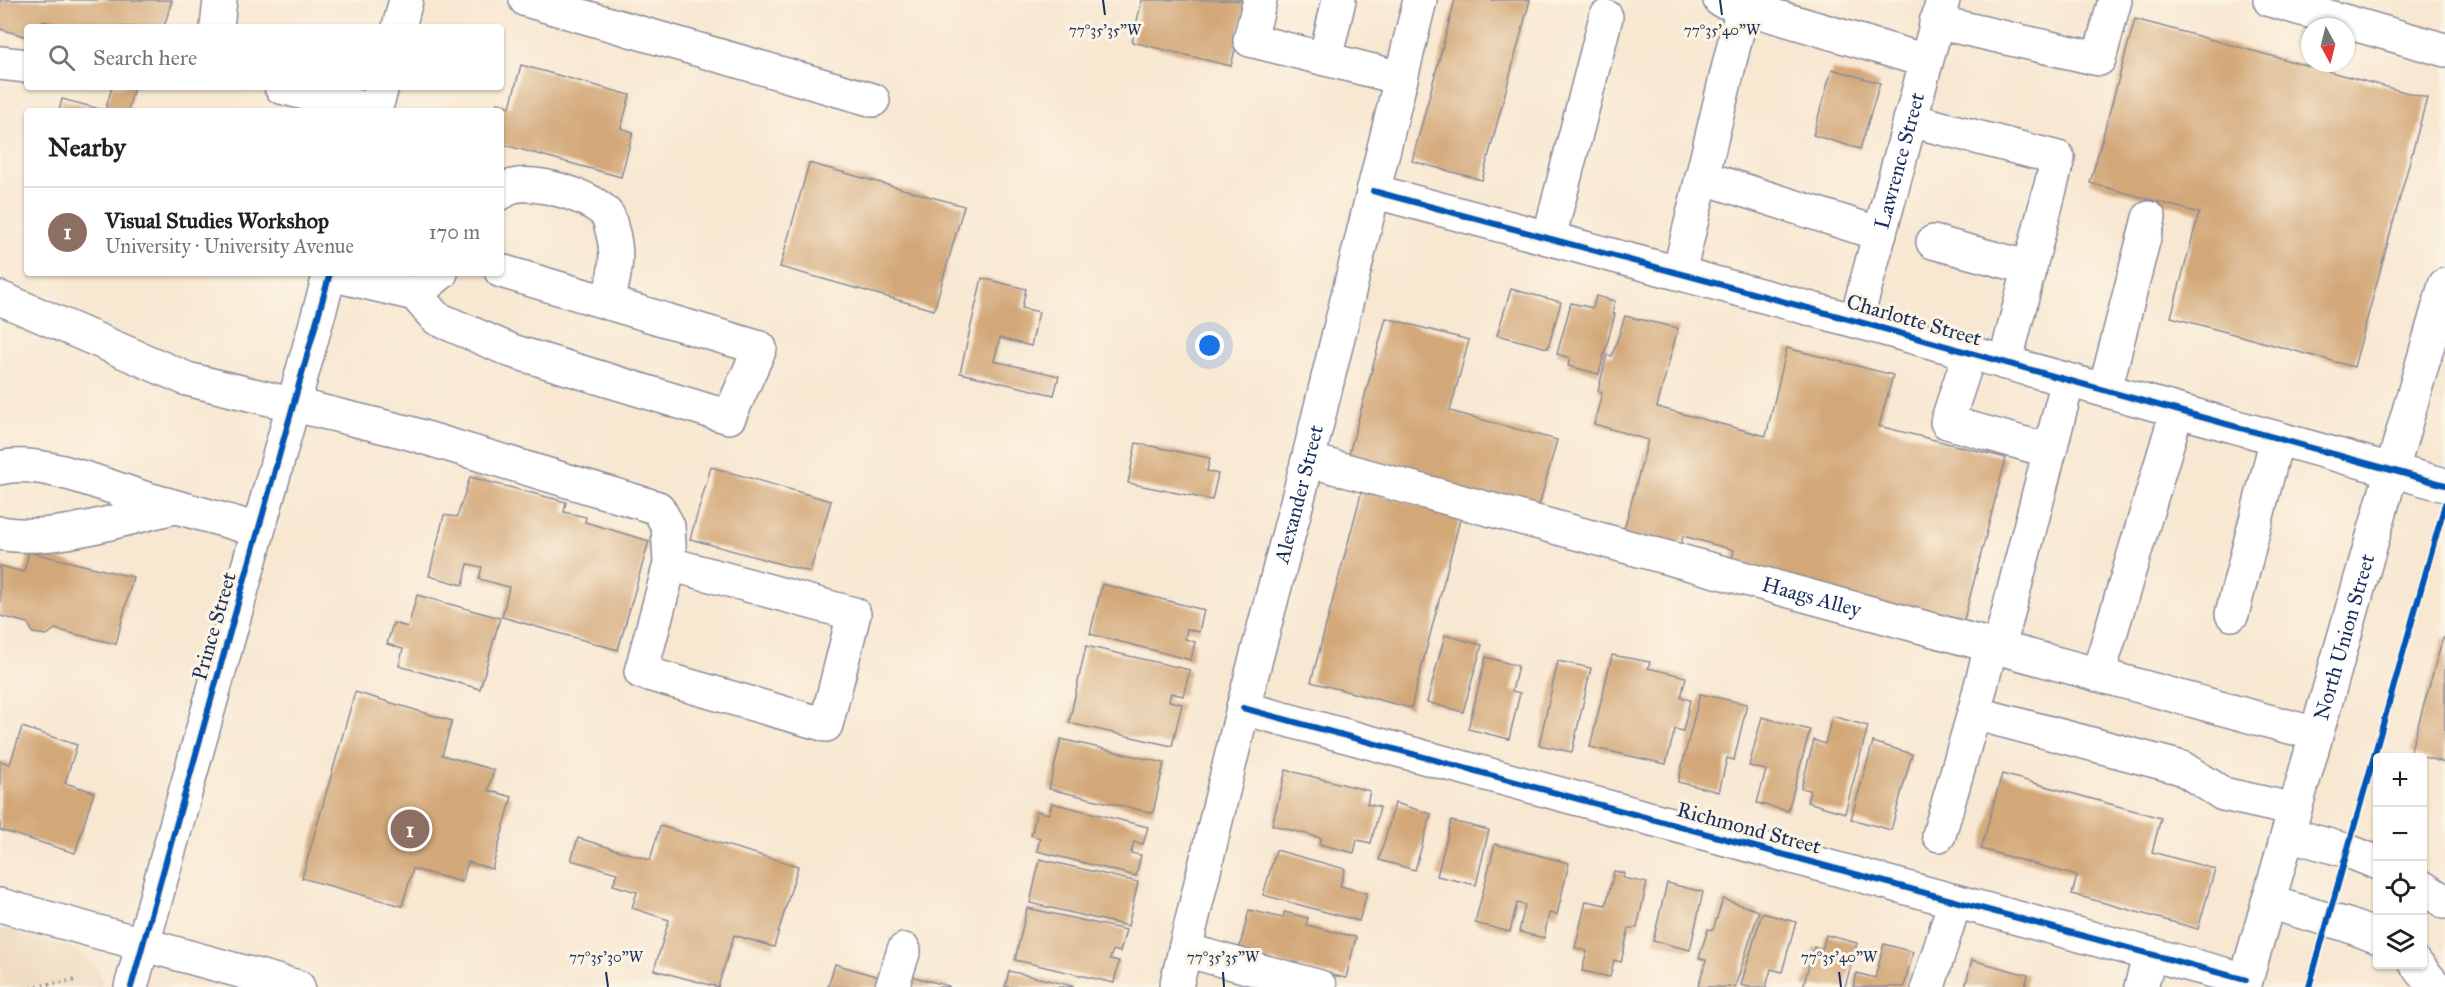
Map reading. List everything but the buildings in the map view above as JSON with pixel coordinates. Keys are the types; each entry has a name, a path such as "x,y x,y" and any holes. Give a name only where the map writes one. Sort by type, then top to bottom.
{"main road":[{"path":"217,24 220,0"},
{"path":"400,24 406,0"},
{"path":"1260,0 1250,40 1401,78"},
{"path":"1325,59 1339,0"},
{"name":"Alexander Street","path":"1176,987 1243,708 1308,460 1420,0"},
{"path":"1939,11 2099,59 2115,0"},
{"path":"2270,0 2445,50"},
{"path":"532,1 873,100"},
{"path":"1679,273 1702,177 1732,3 1926,61"},
{"name":"Lawrence Street","path":"1856,321 1939,11"},
{"path":"1549,238 1606,17"},
{"path":"0,63 24,66"},
{"path":"293,90 363,108"},
{"path":"376,108 381,90"},
{"path":"1910,120 2058,158 2005,363"},
{"path":"1702,177 1880,234"},
{"path":"504,191 514,186 538,186 566,192 583,199 608,216 615,240 617,261 608,303"},
{"name":"Charlotte Street","path":"1373,191 1970,352 2445,485"},
{"path":"2105,390 2150,218"},
{"path":"1933,242 2030,268"},
{"path":"342,276 415,294 436,318 512,351 729,417 760,348 504,272"},
{"name":"Prince Street","path":"130,987 329,276"},
{"path":"415,294 437,276"},
{"name":"North Union Street","path":"2245,984 2445,285"},
{"path":"0,298 187,379 406,432 658,508 668,526 670,564 641,672 826,724 854,614 670,564"},
{"path":"1970,352 1947,422 2050,451"},
{"path":"1939,835 1995,647 2068,380"},
{"path":"2098,675 2177,411"},
{"path":"2232,614 2277,438"},
{"name":"Haags Alley","path":"1308,460 2316,734"},
{"path":"0,468 12,464 84,478 258,530"},
{"path":"0,533 17,536 47,535 176,507"},
{"name":"Richmond Street","path":"1243,708 2150,954 2245,984"},
{"path":"1974,713 2182,768 2223,794 2291,822 2373,861"},
{"path":"2427,890 2445,902"},
{"path":"1928,987 1954,901"},
{"path":"2268,902 2347,925 2373,936"},
{"path":"0,905 298,987"},
{"path":"892,987 904,950"},
{"path":"1185,950 1320,987"},
{"path":"2141,987 2150,954"},
{"path":"2420,969 2436,987"}],"path":[{"path":"31,987 76,980 72,987"}],"shaded area":[{"path":"0,928 67,946 86,956 102,980 102,987 0,987"}],"cycle path":[{"path":"1373,191 1856,321 2445,485"},
{"path":"131,987 329,276"},
{"path":"2309,987 2445,504"},
{"path":"1243,708 2246,980"}],"place":[{"name":"Visual Studies Workshop","path":"410,829"}]}
